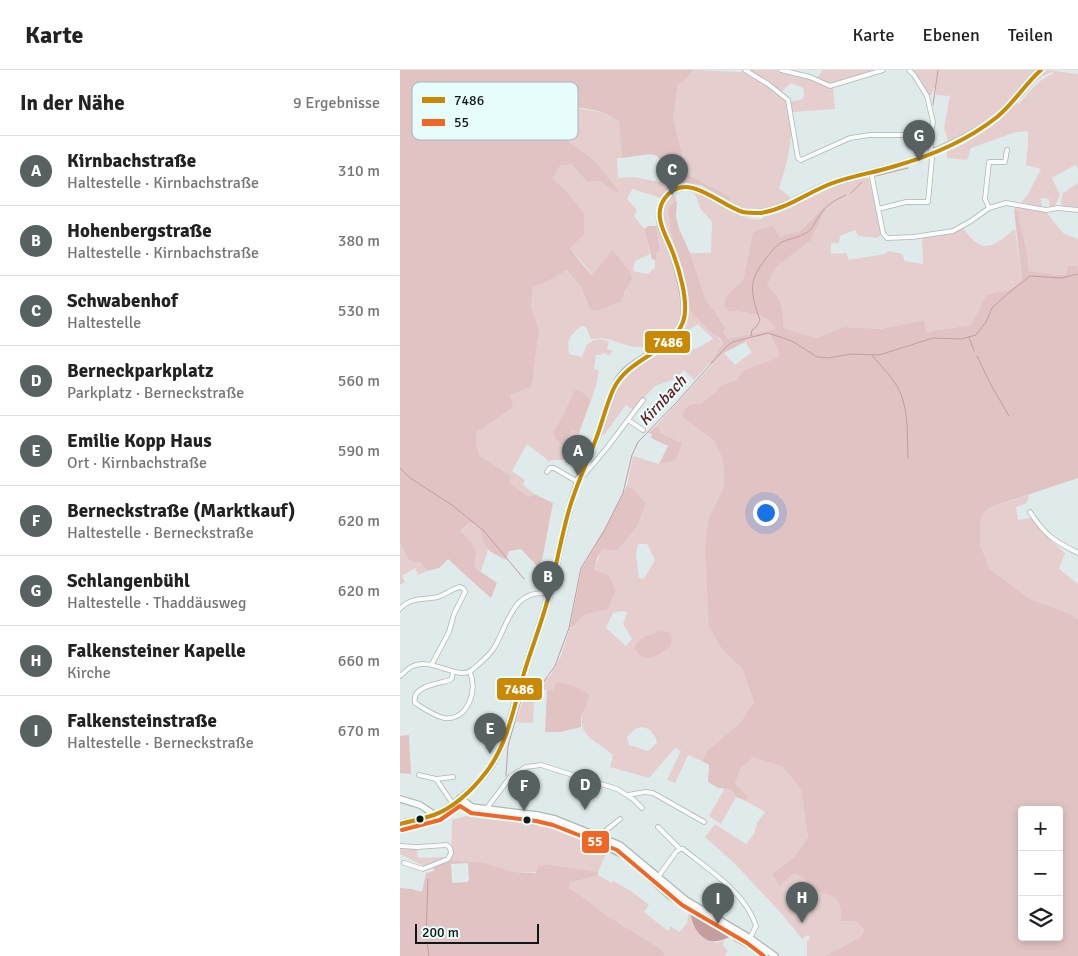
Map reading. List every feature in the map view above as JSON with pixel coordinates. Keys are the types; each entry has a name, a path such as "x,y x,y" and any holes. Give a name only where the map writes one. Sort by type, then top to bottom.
{"main road":[{"path":"400,824 435,815 452,804 486,773 494,761 504,737 549,594 562,533 578,482 614,388 623,372 660,347 674,334 682,323 685,309 680,282 660,220 661,206 664,199 674,190 683,187 705,192 744,212 756,213 779,208 824,186 910,162 974,132 1001,114 1030,79 1041,70"},
{"path":"460,798 472,807 555,819 620,845 686,900 750,938 775,956"},
{"path":"400,799 415,803 435,815"}],"street":[{"path":"745,70 768,84 788,100 795,145 798,158 801,160 850,138 878,135 925,136 930,138"},
{"path":"781,70 810,77 830,86 883,70"},
{"path":"878,209 906,202 928,202 930,138 933,122 927,96 922,85 909,70"},
{"path":"988,208 985,199 989,162 1005,162 1007,150"},
{"path":"871,172 883,233 887,238 892,239 953,231 971,221 988,208 1006,203 1046,210 1058,208 1078,210"},
{"path":"547,472 550,468 554,468 578,482 588,472 644,400"},
{"path":"628,420 643,430"},
{"path":"1030,512 1051,538 1067,549 1078,553"},
{"path":"400,609 408,602 414,600 438,596 460,587 464,589 465,592 454,614 449,632 432,664"},
{"path":"400,676 414,666 432,664 453,672 470,672 494,649 514,607 521,600 537,592 549,594"},
{"path":"453,672 450,680 416,693 414,700 416,703 440,717 452,718 459,714 467,706 472,694 472,677 470,672"},
{"path":"488,808 511,776 520,770 541,765 617,789 628,795 642,808"},
{"path":"419,775 436,779 453,777"},
{"path":"436,779 452,804"},
{"path":"628,795 644,792 653,793 704,822"},
{"path":"420,820 425,813 424,808"},
{"path":"599,836 620,819"},
{"path":"658,827 680,849 683,849 740,898 749,910 756,926 750,938"},
{"path":"400,846 446,846 450,848 451,853 448,859 425,868 404,864"},
{"path":"658,877 680,849"}],"shaded area":[{"path":"400,70 693,70 687,78 678,84 673,118 685,173 729,196 729,201 701,185 673,184 664,164 656,156 644,155 622,158 619,121 598,111 578,107 578,82 412,82 412,140 566,140 593,159 619,190 616,193 600,181 587,182 571,164 560,166 553,179 566,190 584,213 584,235 570,248 592,275 613,250 630,272 632,278 620,302 596,311 590,309 581,287 567,270 533,287 531,306 539,330 532,385 510,395 513,407 477,432 476,444 480,456 511,476 510,483 529,497 534,494 553,503 542,560 538,567 521,549 509,551 506,560 492,552 485,545 478,525 469,522 461,531 476,551 474,567 497,583 491,598 448,559 439,568 427,571 421,563 409,560 400,543"},
{"path":"693,70 741,72 743,70 785,99 789,109 791,131 788,156 779,188 791,198 768,208 744,209 729,201 729,196 685,173 673,118 678,84 687,78"},
{"path":"746,70 778,70 833,86 835,109 792,112 790,102 803,99 803,88 791,83 781,92"},
{"path":"823,70 877,70 833,85 816,79"},
{"path":"911,70 1037,70 999,112 974,129 948,141 944,128 950,96 936,95 936,88 934,88 931,95 928,95 921,81"},
{"path":"1047,70 1078,74 1078,169 1075,165 1052,178 1060,195 1056,204 1050,209 1049,199 1041,198 1042,208 1021,202 1027,196 1041,169 1026,165 1028,131 1016,132 971,148 967,160 947,158 947,148 991,125 1016,103 1019,104 1038,83 1053,74 1053,72 1048,73 1036,82 1021,99 1017,99 1027,86"},
{"path":"578,108 600,112 619,121 622,158 617,158 618,178 633,177 666,183 670,188 661,198 632,189 627,199 637,210 634,216 644,229 650,254 635,261 633,270 648,274 655,267 655,251 660,251 657,224 674,267 680,292 681,313 672,331 660,341 646,346 627,345 598,338 591,339 586,327 581,326 571,335 568,344 569,354 582,357 587,344 599,339 609,341 607,349 613,351 610,355 602,353 601,355 596,355 594,369 599,370 591,400 581,391 574,391 555,428 566,443 572,430 579,433 566,460 551,460 550,462 527,444 512,471 525,480 523,485 534,494 529,497 510,483 511,476 480,456 476,444 477,433 510,395 532,385 539,330 531,306 533,286 556,277 567,270 581,287 590,309 625,294 628,286 613,251 593,275 570,248 583,235 584,213 566,190 553,179 560,166 571,164 587,182 600,181 616,193 619,190 593,159 566,140 578,140"},
{"path":"862,177 869,179 880,228 880,236 877,238 858,236 855,230 840,236 839,243 831,243 831,254 846,253 849,260 884,254 889,251 902,254 905,261 923,264 922,238 953,233 963,228 975,242 982,246 987,246 997,242 1015,229 1022,280 1010,290 987,294 971,325 927,332 924,320 881,329 844,327 816,338 784,328 781,305 777,296 767,285 777,266 810,241 826,209 816,215 797,233 791,235 772,236 753,232 743,281 729,311 756,314 768,320 777,329 728,339 723,332 726,328 706,300 690,253 711,253 712,222 699,207 693,190 744,217 762,219 765,215 829,186"},
{"path":"1078,183 1078,209 1062,206 1063,193"},
{"path":"673,195 676,197 677,202 676,200 673,201 672,204 675,251 665,230 663,215 668,201"},
{"path":"674,199 677,202 676,216 679,229 690,253 706,300 726,328 723,332 728,339 776,329 768,320 756,314 729,311 724,305 727,295 743,281 753,232 772,226 780,237 800,231 824,207 826,209 810,241 777,266 767,285 777,296 781,305 784,328 816,338 844,327 881,329 924,320 927,332 971,325 987,294 1010,290 1022,280 1014,210 1019,212 1019,220 1027,253 1028,271 1060,275 1066,274 1068,266 1077,266 1078,478 991,507 984,512 980,522 980,545 990,569 1030,599 1073,615 1073,619 1078,619 1078,956 824,956 861,937 864,930 857,922 841,921 840,909 836,899 817,891 796,874 791,875 779,886 772,874 794,857 808,837 801,790 783,767 753,757 741,768 735,783 749,797 746,801 736,797 730,789 718,788 708,782 709,765 702,761 707,751 740,723 754,702 742,669 722,649 709,626 705,547 709,518 724,486 723,460 714,441 682,416 688,406 700,404 716,392 721,385 736,380 743,371 778,357 779,352 770,334 745,339 745,342 722,354 712,364 710,363 723,344 720,338 713,334 688,309 670,225 668,207"},
{"path":"1015,205 1046,212 1064,234 1078,239 1078,271 1068,266 1066,274 1060,275 1028,271 1019,212 1014,210"},
{"path":"648,226 656,226 660,251 656,252 656,260 652,259 644,229"},
{"path":"688,309 723,344 710,363 694,380 684,370 675,379 655,386 633,410 626,405 604,435 601,433 616,391 625,374 678,342 683,353 713,339 698,324 665,346 685,323"},
{"path":"770,334 779,352 778,357 743,371 736,380 721,385 716,392 683,416 714,441 723,460 724,486 709,518 722,649 742,669 754,702 740,723 707,751 702,761 688,755 675,783 667,780 681,751 675,748 649,778 610,767 613,755 587,735 583,729 582,715 585,704 553,691 537,689 533,723 516,722 524,696 550,676 561,656 570,627 573,627 584,615 608,609 616,591 593,570 603,548 617,551 637,527 646,503 634,489 627,486 633,456 659,464 682,443 659,432 656,426 722,354 724,353 735,365 752,352 745,339","holes":["638,544 647,544 655,560 644,579 639,578 636,554","627,612 623,624 632,639 626,646 606,628 613,613","641,727 649,729 656,738 657,743 648,751 629,745 627,737 635,729"]},
{"path":"574,391 581,391 591,400 579,433 572,430 566,443 562,445 555,438 553,432"},
{"path":"656,426 660,429 659,432 682,443 676,460 659,464 668,446 651,438 652,434 648,433"},
{"path":"627,486 634,489 646,503 637,527 617,551 603,549 597,558 594,570 609,576 616,591 608,609 584,615 573,627 570,627 582,568"},
{"path":"1029,495 1027,503 1016,507 1018,520 1032,518 1049,539 1065,553 1059,569 1078,584 1078,619 1073,619 1073,615 1030,599 990,569 980,545 980,522 984,512 991,507"},
{"path":"469,522 479,525 488,550 481,571 474,567 477,557 461,532"},
{"path":"400,543 409,560 421,563 427,571 418,575 415,568 402,576 405,582 400,585"},
{"path":"660,631 668,632 672,637 671,646 651,658 642,657 634,647 636,644 645,637"},
{"path":"556,682 572,685 590,695 581,717 581,727 560,732 545,732 547,690 553,691"},
{"path":"409,735 411,774 400,773 400,736"},
{"path":"753,756 783,767 801,790 808,837 794,857 772,874 796,874 817,891 828,894 836,899 840,909 841,921 857,922 864,930 861,937 824,956 807,956 807,941 810,938 808,935 803,940 781,913 734,863 705,837 715,824 746,844 754,834 757,823 765,812 746,801 749,797 735,783 741,768"},
{"path":"725,788 730,789 736,797 721,824 709,816"},
{"path":"469,815 496,817 545,825 608,849 598,872 514,872 485,863 451,860 452,820"},
{"path":"400,848 417,849 418,858 446,857 424,866 400,854"},
{"path":"451,860 485,863 514,872 536,873 538,866 547,865 598,872 598,875 570,883 569,889 609,917 661,949 665,956 400,956 400,888 422,892 426,873 434,871 433,866","holes":["468,863 469,880 467,882 453,883 451,864"]},
{"path":"598,875 631,891 649,905 644,912 668,931 671,926 679,932 687,923 689,912 694,927 715,943 724,940 723,946 728,951 724,956 665,956 661,949 609,917 580,895 569,890 570,883"},
{"path":"691,909 720,928 743,938 745,941 744,946 730,937 719,941 710,941 702,937 694,926 689,912"}],"waterway":[{"path":"933,105 938,70"},
{"path":"876,176 908,168"},
{"path":"851,193 862,182"},
{"path":"751,336 752,330 760,320 753,292 754,278 760,267 778,245 808,232 825,209 834,201 846,195"},
{"name":"Kirnbach","path":"506,776 508,746 521,700 527,693 544,681 555,666 569,628 581,568 605,529 623,493 632,455 638,442 727,346 733,342 768,333 792,341 817,357 828,358 851,354 879,355 933,338 961,339 976,335 986,322 992,308 1030,276 1062,278 1078,274"},
{"path":"969,337 974,351"},
{"path":"872,355 894,382 903,400 907,425 908,458"},
{"path":"977,356 1009,416"},
{"path":"400,468 410,478 452,505 484,531 524,579"},
{"path":"487,814 548,823 598,842 627,857 670,896 699,915"},
{"path":"426,937 428,879"},
{"path":"737,938 764,956"},
{"path":"427,942 429,956"}],"transit line":[{"name":"7486","path":"400,824 442,812 464,796 487,771 494,760 510,724 546,605 572,501 613,390 629,370 669,341 683,322 685,305 682,284 660,217 660,210 665,198 674,190 683,187 704,192 743,212 761,213 779,208 830,184 906,163 961,140 997,117 1041,70"},
{"name":"55","path":"402,830 440,820 460,806 471,813 553,825 617,850 682,905 747,943 764,956"}],"place":[{"name":"Schlangenbühl","path":"919,161"},
{"name":"Schwabenhof","path":"672,195"},
{"name":"Kirnbachstraße","path":"578,476"},
{"name":"Hohenbergstraße","path":"548,602"},
{"name":"Emilie Kopp Haus","path":"490,754"},
{"name":"Berneckparkplatz","path":"585,810"},
{"name":"Berneckstraße (Marktkauf)","path":"524,811"},
{"name":"Falkensteiner Kapelle","path":"802,923"},
{"name":"Falkensteinstraße","path":"718,924"}]}
